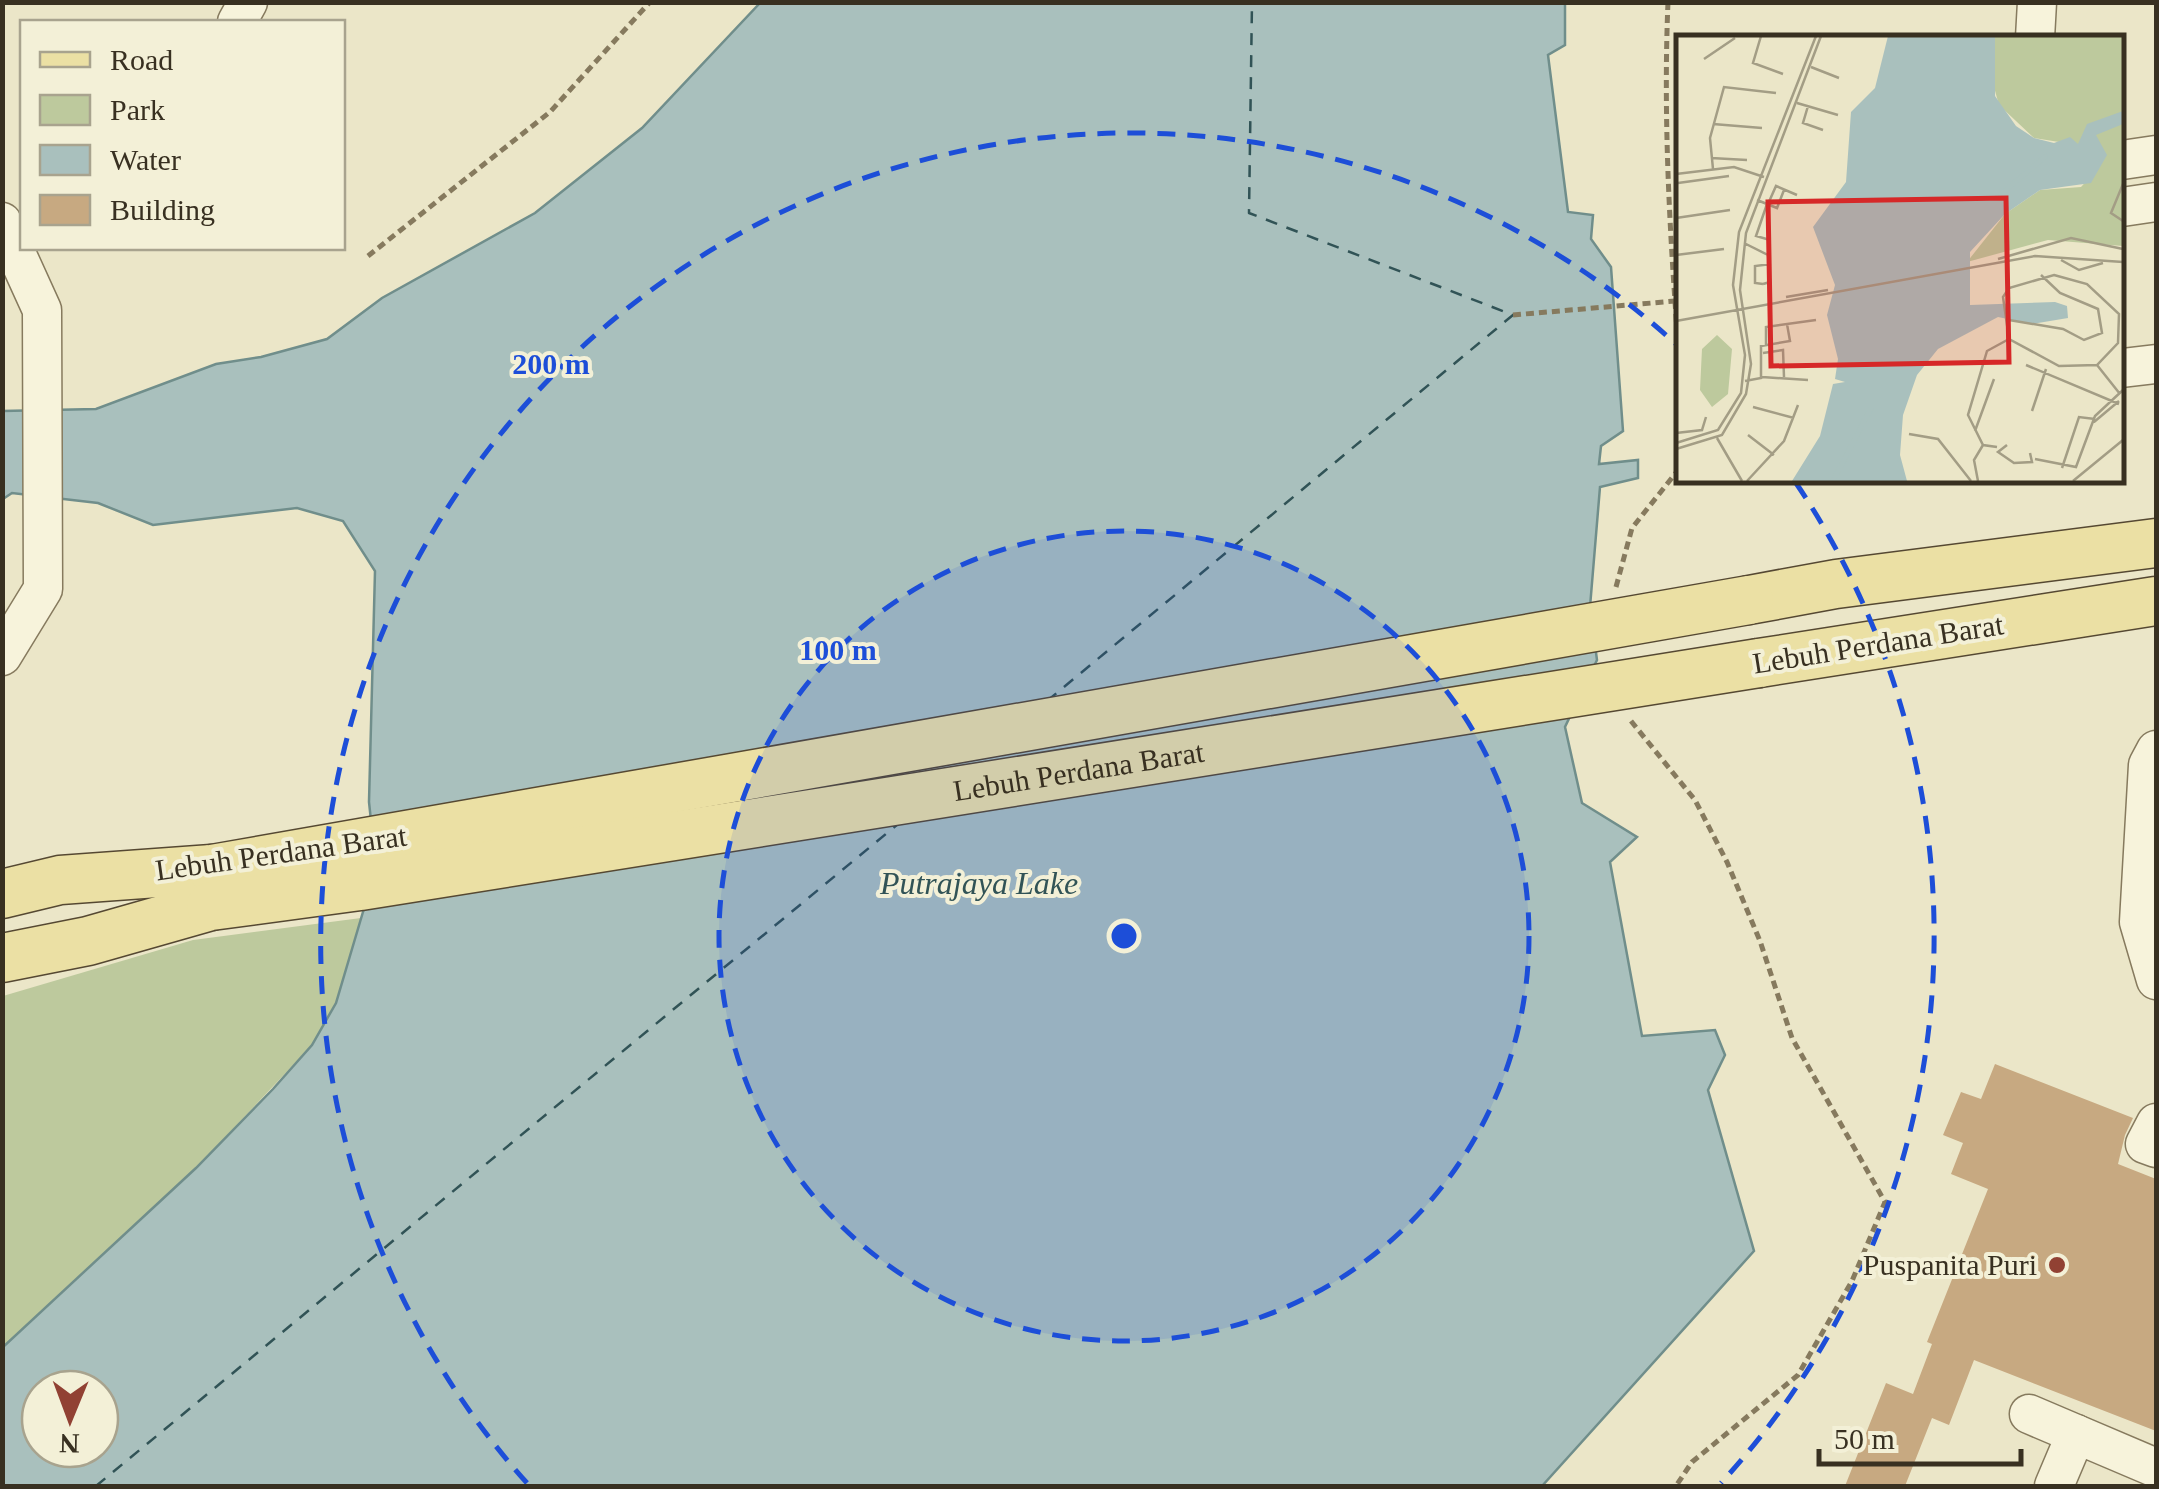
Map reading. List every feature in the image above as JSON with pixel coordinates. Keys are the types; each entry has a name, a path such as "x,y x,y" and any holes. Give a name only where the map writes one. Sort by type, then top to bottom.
{"main road":[{"name":"Lebuh Perdana Barat","path":"2,958 88,941 212,887 1836,584 2156,543"},
{"name":"Lebuh Perdana Barat","path":"2,894 60,880 212,887 380,882 2156,601"},
{"path":"2,880 60,880"},
{"path":"2,971 88,941"}],"lane":[{"path":"2035,35 2038,2"},
{"path":"2124,160 2156,155"},
{"path":"2124,207 2156,202"},
{"path":"2,222 42,310 43,590 2,656"},
{"path":"2124,368 2156,364"},
{"path":"2156,750 2148,765 2148,923 2156,980"},
{"path":"2156,1123 2145,1144 2156,1148"},
{"path":"2029,1414 2151,1473"},
{"path":"2054,1486 2076,1434"}],"path":[{"path":"368,256 550,112 650,2"},
{"path":"1668,2 1666,81 1676,315"},
{"path":"1513,315 1675,301"},
{"path":"1616,600 1615,581 1632,528 1676,474"},
{"path":"1624,712 1694,800 1727,862 1760,940 1792,1038 1885,1202 1852,1281 1798,1375 1692,1462 1676,1486"}],"green space":[{"path":"361,918 336,1003 312,1045 196,1168 3,1347 3,996 193,940"}],"water":[{"name":"Putrajaya Lake","path":"760,3 1565,3 1565,45 1548,55 1568,212 1593,215 1591,239 1611,267 1623,431 1601,446 1599,464 1638,460 1638,478 1600,487 1590,607 1597,660 1565,727 1582,803 1637,837 1610,862 1642,1036 1715,1030 1725,1055 1708,1090 1754,1251 1542,1486 3,1486 3,1347 196,1168 312,1045 336,1003 376,868 369,802 375,571 343,521 297,508 153,525 98,503 12,493 3,499 3,411 96,409 216,364 261,357 327,339 382,298 535,213 642,128"}],"building":[{"name":"Puspanita Puri","path":"1995,1064 2133,1118 2118,1164 2156,1179 2156,1431 1974,1360 1949,1425 1932,1418 1905,1486 1845,1486 1886,1383 1913,1394 1932,1344 1927,1342 1988,1189 1951,1174 1963,1143 1943,1135 1961,1092 1981,1099"}],"ferry route":[{"path":"1047,701 1513,315 1249,213 1252,2"},
{"path":"96,1486 898,824"}],"place":[{"name":"Puspanita Puri","path":"2057,1265"}]}
